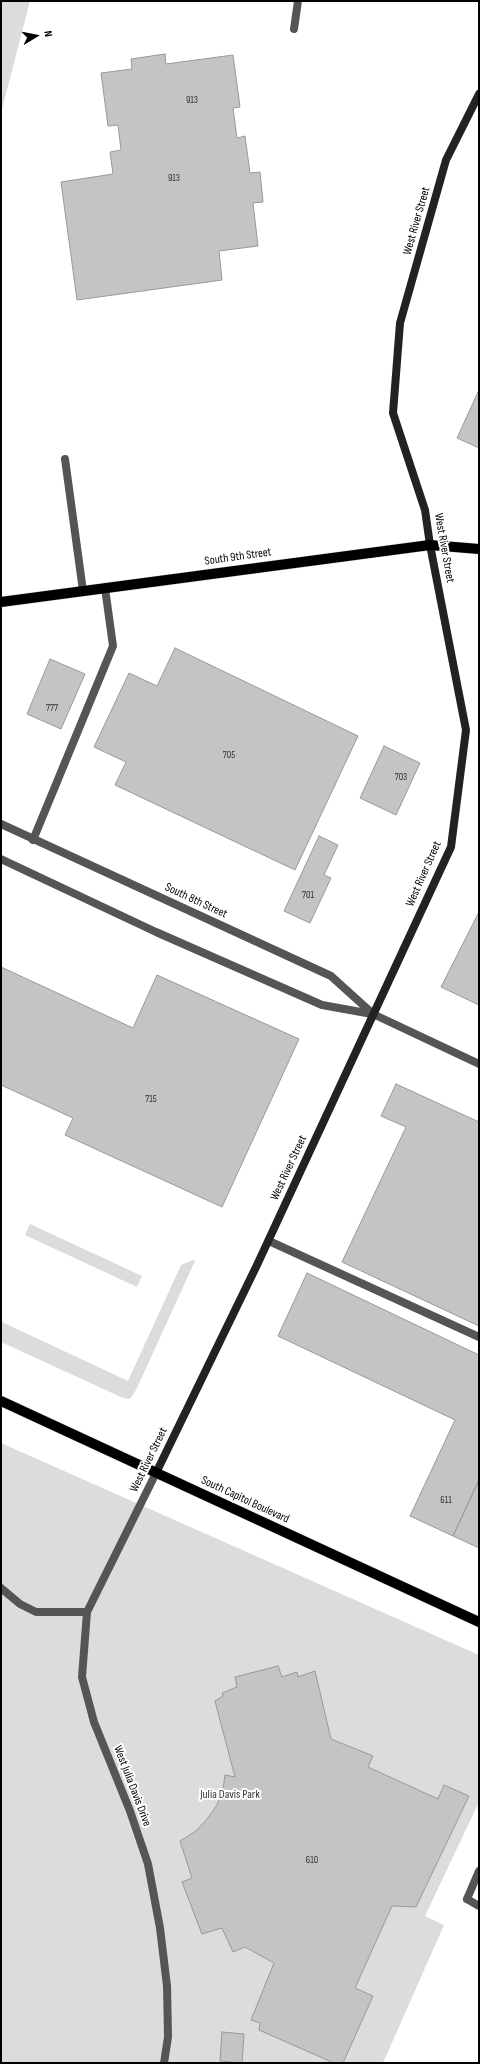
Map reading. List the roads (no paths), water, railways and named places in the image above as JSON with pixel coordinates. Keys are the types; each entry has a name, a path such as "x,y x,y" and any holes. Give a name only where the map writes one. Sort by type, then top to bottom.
{"main road":[{"name":"West River Street","path":"156,1473 269,1241 451,847 466,730 430,545 425,510 393,413 400,323 446,160 479,94"},
{"name":"South 9th Street","path":"1,602 430,545 479,549"},
{"name":"South Capitol Boulevard","path":"1,1401 479,1622"}],"street":[{"path":"294,29 298,1"},
{"path":"65,459 83,591"},
{"path":"33,840 113,646 104,588"},
{"name":"South 8th Street","path":"1,824 331,976 373,1014"},
{"name":"South 8th Street","path":"1,859 156,932 322,1005 373,1014 479,1064"},
{"path":"269,1241 479,1337"},
{"name":"West River Street","path":"87,1612 156,1473"},
{"path":"1,1588 20,1604 36,1612 87,1612"},
{"name":"West Julia Davis Drive","path":"87,1612 82,1677 94,1722 130,1811 148,1864 160,1928 167,1986 168,2037 164,2063"},
{"path":"479,1871 467,1898 479,1906"}],"park label":[{"name":"Julia Davis Park","path":"230,1795"}]}
